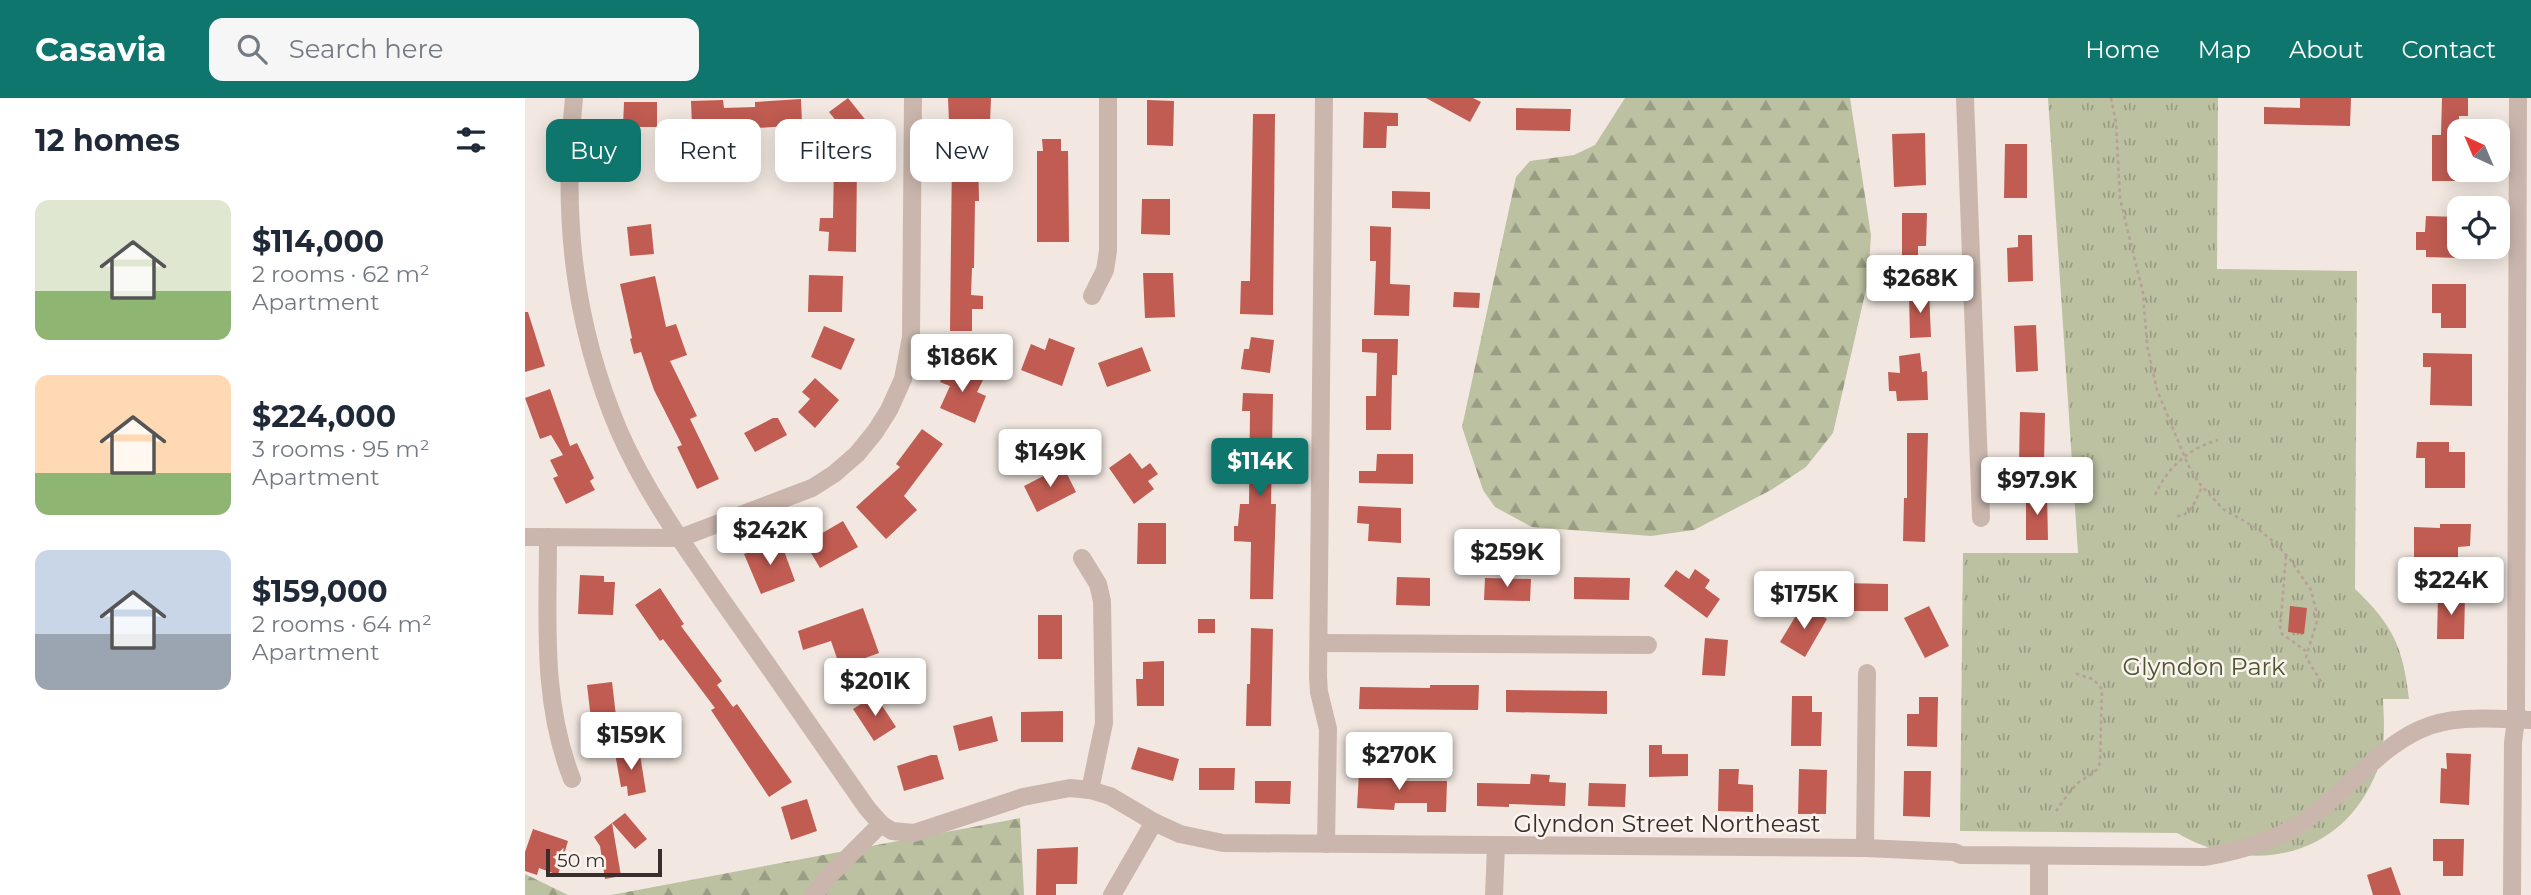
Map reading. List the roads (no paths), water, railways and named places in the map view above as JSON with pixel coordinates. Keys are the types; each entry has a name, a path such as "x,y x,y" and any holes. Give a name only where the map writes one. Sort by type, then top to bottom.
{"street":[{"path":"574,98 569,144 569,207 578,293 602,387 620,432 641,476 680,538 867,808 881,824 825,880 814,895"},
{"path":"525,537 680,538 812,488 857,454 889,410 902,379 911,337 913,98"},
{"path":"1092,296 1105,270 1108,251 1108,98"},
{"path":"1324,98 1319,692 1328,729 1326,844"},
{"path":"1965,98 1981,518"},
{"path":"2512,895 2513,743 2523,720 2518,98"},
{"path":"548,537 548,668 551,704 557,736 572,779"},
{"path":"1082,558 1098,584 1102,601 1104,723 1090,790"},
{"path":"1319,643 1649,645"},
{"path":"1865,848 1867,673"},
{"name":"Glyndon Street Northeast","path":"881,824 893,831 914,833 1043,792 1070,788 1110,796 1154,822 1180,834 1206,841 1865,848 1954,852 1961,855 2186,859 2234,852 2287,832 2314,815 2386,752 2419,730 2459,720 2523,720"},
{"path":"1112,895 1154,822"},
{"path":"1494,895 1496,846"},
{"path":"2039,856 2039,895"}],"park label":[{"name":"Glyndon Park","path":"2204,666"}]}
